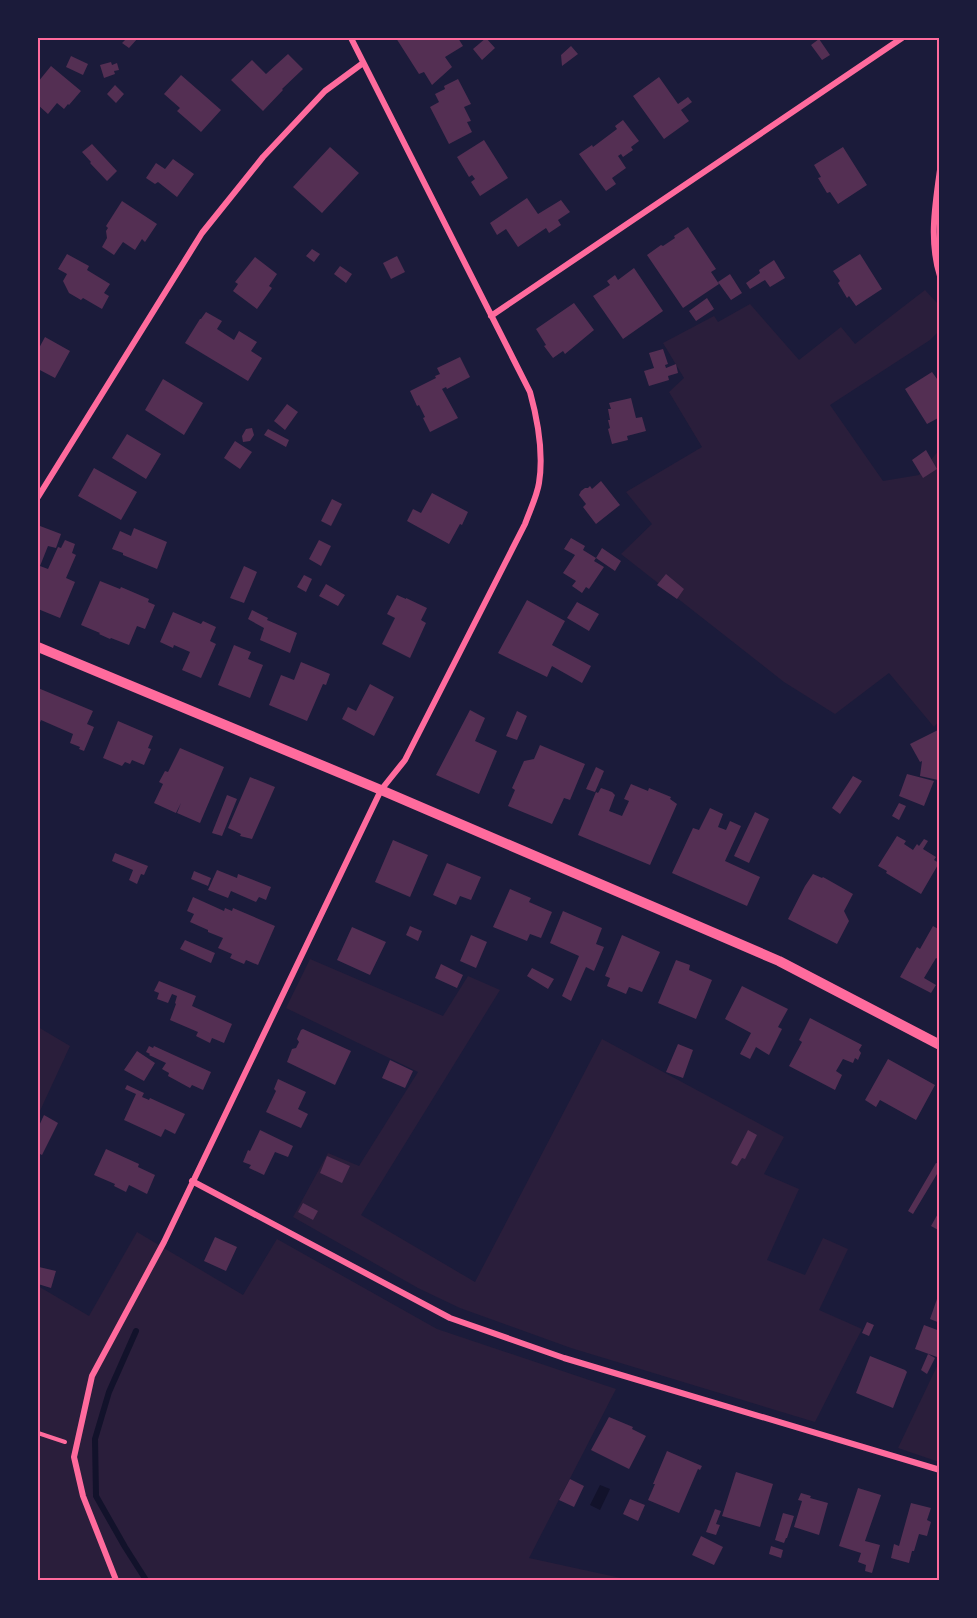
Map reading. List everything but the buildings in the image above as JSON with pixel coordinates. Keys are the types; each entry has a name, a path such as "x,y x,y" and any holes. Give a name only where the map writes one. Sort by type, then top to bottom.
{"street":[{"path":"116,1581 83,1496 74,1457 92,1376 164,1242 381,790 405,760 525,524 539,483 541,456 538,420 530,392 351,38"},
{"path":"491,316 902,38"},
{"path":"38,496 202,233 263,157 325,91 363,63"},
{"path":"939,170 933,234 935,262 939,276"},
{"path":"38,647 381,790 779,961 939,1044"},
{"path":"192,1181 450,1318 564,1358 939,1470"}],"path":[{"path":"38,1433 76,1446"}],"shaded area":[{"path":"925,290 939,305 939,331 930,340 830,405 883,481 919,475 939,450 940,720 934,727 889,673 835,714 784,682 621,554 652,524 626,492 702,447 669,392 684,378 663,343 714,316 718,322 750,304 799,360 841,327 855,344"},
{"path":"310,959 443,1016 468,976 500,990 361,1215 475,1282 602,1039 784,1137 764,1174 799,1189 767,1260 805,1275 823,1238 848,1249 819,1310 862,1329 815,1422 571,1348 460,1308 418,1288 293,1217 328,1153 359,1166 418,1072 286,1008"},
{"path":"38,1027 70,1046 38,1115"},
{"path":"137,1232 243,1295 277,1239 437,1329 616,1389 529,1558 630,1580 38,1580 38,1286 89,1316"},
{"path":"939,1362 939,1462 898,1448"},
{"path":"600,1485 610,1489 600,1510 590,1505"}],"waterway":[{"path":"136,1331 109,1392 95,1439 96,1496 146,1580"}]}
